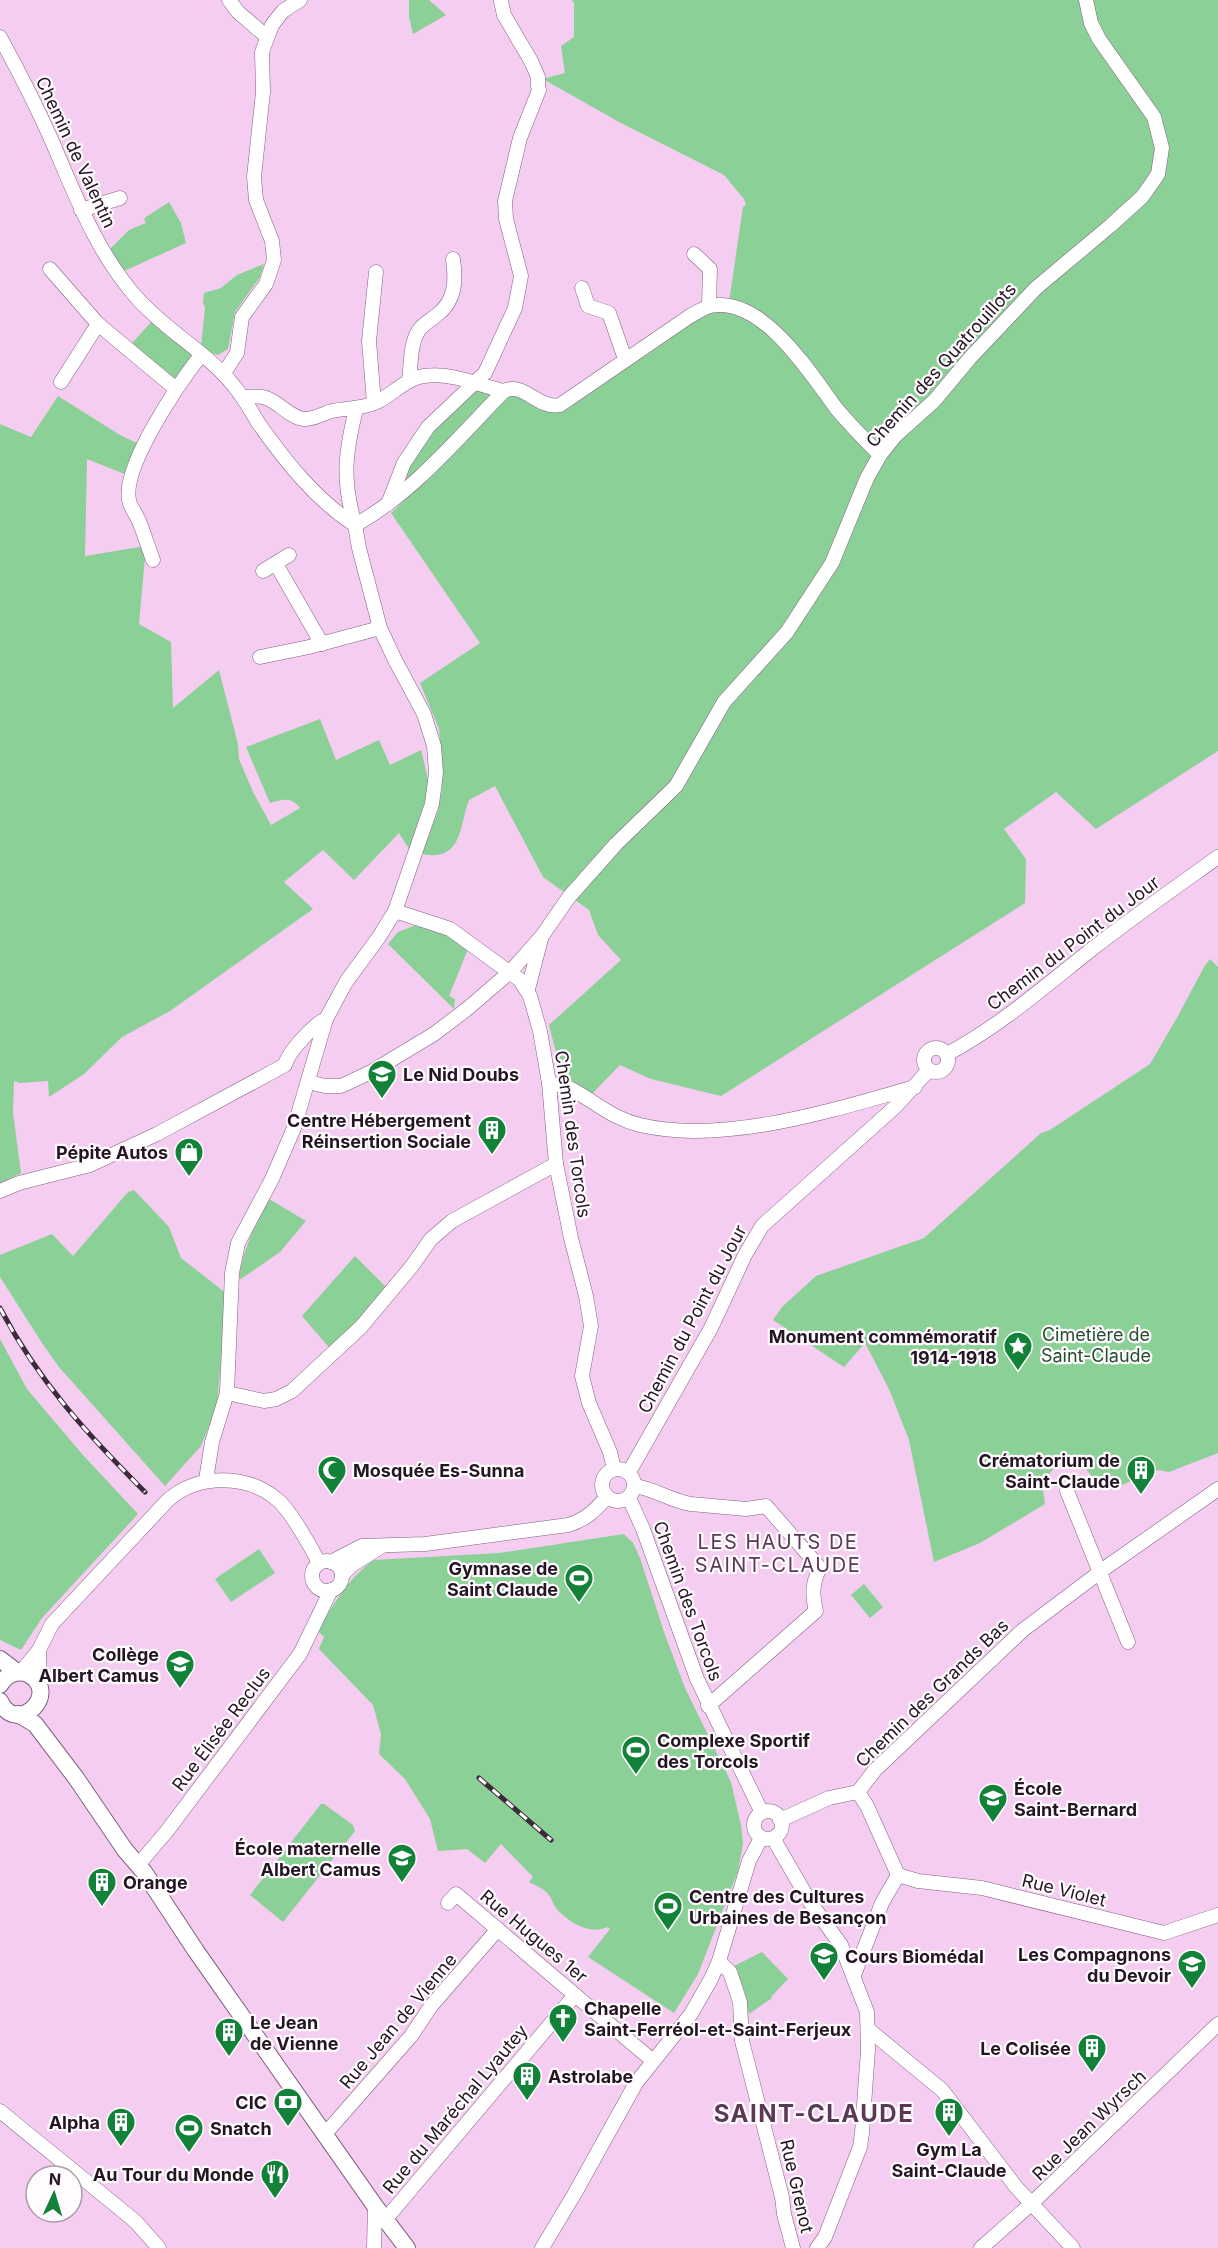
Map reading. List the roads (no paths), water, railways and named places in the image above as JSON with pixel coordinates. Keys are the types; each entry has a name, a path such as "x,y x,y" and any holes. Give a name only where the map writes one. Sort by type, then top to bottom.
{"main road":[{"path":"0,1659 19,1672 31,1676 49,1729 76,1778"},
{"path":"0,1685 7,1676 19,1672"},
{"path":"10,1715 30,1712 39,1696"},
{"path":"0,1701 10,1715 35,1724 76,1778 325,2134 378,2218 407,2248"}],"street":[{"path":"229,0 238,12 266,36"},
{"path":"224,373 237,353 242,317 266,284 274,260 272,241 256,200 254,177 263,92 262,52 266,36 272,25 283,11 300,0"},
{"name":"Chemin des Quatrouillots","path":"285,1065 325,1086 341,1086 371,1072 434,1034 510,972 542,936 569,897 616,844 676,786 724,702 787,632 832,563 851,513 880,455 896,435 934,401 1036,288 1142,197 1158,174 1162,148 1154,117 1099,39 1091,23 1086,0"},
{"path":"388,504 404,463 428,427 485,373 518,297 521,276 506,219 505,201 520,138 539,90 535,69 504,15 501,1"},
{"name":"Chemin de Valentin","path":"0,37 50,137 81,210 98,241 137,298 224,373 297,475 338,514 356,525"},
{"path":"81,210 120,198"},
{"path":"694,254 710,269 709,306"},
{"path":"409,381 414,345 419,329 444,310 453,295 455,275 453,259"},
{"path":"50,269 98,324 176,389"},
{"path":"374,403 369,341 376,272"},
{"path":"582,288 588,306 609,313 625,359"},
{"path":"356,525 378,513 403,492 504,391 509,388 518,389 537,401 554,406 560,405 625,359 709,306 734,307 763,321 793,350 839,411 880,455"},
{"path":"61,382 98,324"},
{"path":"153,560 139,520 129,501 129,485 150,432 176,389 201,355"},
{"path":"243,397 267,398 294,415 305,419 331,411 356,409 374,403 395,392 409,381 423,376 446,375 504,391"},
{"path":"206,1480 212,1442 227,1394 232,1273 235,1255 243,1232 298,1117 326,1019 346,982 395,911 432,804 436,773 434,746 424,714 380,628 348,500 345,474 346,456 356,409"},
{"path":"263,571 289,555"},
{"path":"276,564 322,644"},
{"path":"260,657 322,644 380,628"},
{"name":"Chemin du Point du Jour","path":"631,1485 711,1328 745,1255 762,1226 895,1107 915,1086 929,1070 925,1063 927,1052 938,1048 947,1054 972,1041 1130,920 1218,857"},
{"path":"395,911 450,929 510,972 528,989"},
{"name":"Chemin des Quatrouillots","path":"528,989 542,936"},
{"name":"Chemin des Torcols","path":"528,989 540,1031 549,1083 556,1164 591,1326 582,1376 589,1403 610,1452 614,1469"},
{"path":"0,1191 19,1183 90,1165 157,1134 285,1065 314,1026 326,1019"},
{"path":"549,1083 570,1088 618,1118 641,1125 684,1132 776,1122 840,1109 915,1086"},
{"path":"887,1095 895,1107"},
{"path":"227,1394 264,1401 276,1399 292,1391 361,1327 412,1266 431,1239 452,1221 556,1164"},
{"path":"614,1469 624,1470 631,1485 615,1501 607,1497 602,1484 606,1475 614,1469"},
{"path":"19,1672 39,1650 52,1624 168,1500 180,1490 206,1480 244,1484 257,1488 280,1501 313,1550 325,1562 339,1567 342,1575"},
{"path":"631,1485 648,1488 682,1503 746,1509 766,1506 820,1568 814,1579 812,1590 816,1611 708,1706"},
{"name":"Chemin des Torcols","path":"631,1485 643,1529 697,1679 708,1706 762,1813"},
{"name":"Chemin des Grands Bas","path":"780,1820 829,1797 858,1792 875,1770 1023,1630 1218,1489"},
{"path":"1067,1491 1128,1642"},
{"path":"384,1545 366,1555 342,1575 339,1584 326,1590 312,1579 313,1570 325,1562 362,1546 384,1545 425,1544 568,1526 587,1517 607,1497"},
{"name":"Rue Élisée Reclus","path":"138,1865 167,1832 300,1654 323,1608 326,1590"},
{"path":"39,1650 39,1696"},
{"path":"854,1975 882,1904 898,1875 858,1792"},
{"path":"542,2248 636,2083 691,2014 719,1961 749,1861 768,1838 781,1828 780,1820 775,1814 762,1813 754,1823 755,1832 768,1838 777,1845 810,1902 840,1945 867,2012 868,2029 860,2147 825,2237 818,2245"},
{"name":"Rue Violet","path":"898,1875 918,1881 982,1888 1164,1933 1218,1915"},
{"name":"Rue Hugues 1er","path":"448,1903 456,1894 653,2061"},
{"name":"Rue Jean de Vienne","path":"325,2134 411,2036 431,2006 498,1929"},
{"name":"Rue Grenot","path":"719,1961 730,1972 740,2002 742,2041 793,2248"},
{"name":"Rue du Maréchal Lyautey","path":"378,2218 575,1995"},
{"name":"Rue Jean Wyrsch","path":"981,2248 1031,2204 1218,2024"},
{"path":"868,2029 942,2090 1031,2204 1073,2248"},
{"path":"0,2112 135,2221 159,2248"},
{"path":"374,2248 378,2218"}],"railway":[{"path":"0,1308 31,1360 65,1406 145,1492"},
{"path":"479,1778 551,1840"}],"place":[{"name":"Le Nid Doubs","path":"382,1100"},
{"name":"Centre Hébergement Réinsertion Sociale","path":"492,1156"},
{"name":"Pépite Autos","path":"189,1178"},
{"name":"Monument commémoratif 1914-1918","path":"1018,1372"},
{"name":"Mosquée Es-Sunna","path":"332,1496"},
{"name":"Crématorium de Saint-Claude","path":"1141,1496"},
{"name":"Gymnase de Saint Claude","path":"579,1604"},
{"name":"Collège Albert Camus","path":"180,1690"},
{"name":"Complexe Sportif des Torcols","path":"636,1776"},
{"name":"École Saint-Bernard","path":"993,1824"},
{"name":"École maternelle Albert Camus","path":"402,1884"},
{"name":"Orange","path":"102,1908"},
{"name":"Centre des Cultures Urbaines de Besançon","path":"668,1932"},
{"name":"Cours Biomédal","path":"824,1982"},
{"name":"Les Compagnons du Devoir","path":"1192,1990"},
{"name":"Chapelle Saint-Ferréol-et-Saint-Ferjeux","path":"563,2044"},
{"name":"Le Jean de Vienne","path":"229,2058"},
{"name":"Le Colisée","path":"1092,2074"},
{"name":"Astrolabe","path":"527,2102"},
{"name":"CIC","path":"288,2128"},
{"name":"Gym La Saint-Claude","path":"949,2138"},
{"name":"Alpha","path":"121,2148"},
{"name":"Snatch","path":"189,2154"},
{"name":"Au Tour du Monde","path":"275,2200"}],"district":[{"name":"LES HAUTS DE SAINT-CLAUDE","path":"778,1554"},
{"name":"SAINT-CLAUDE","path":"814,2113"}],"park label":[{"name":"Cimetière de Saint-Claude","path":"1096,1344"}]}
